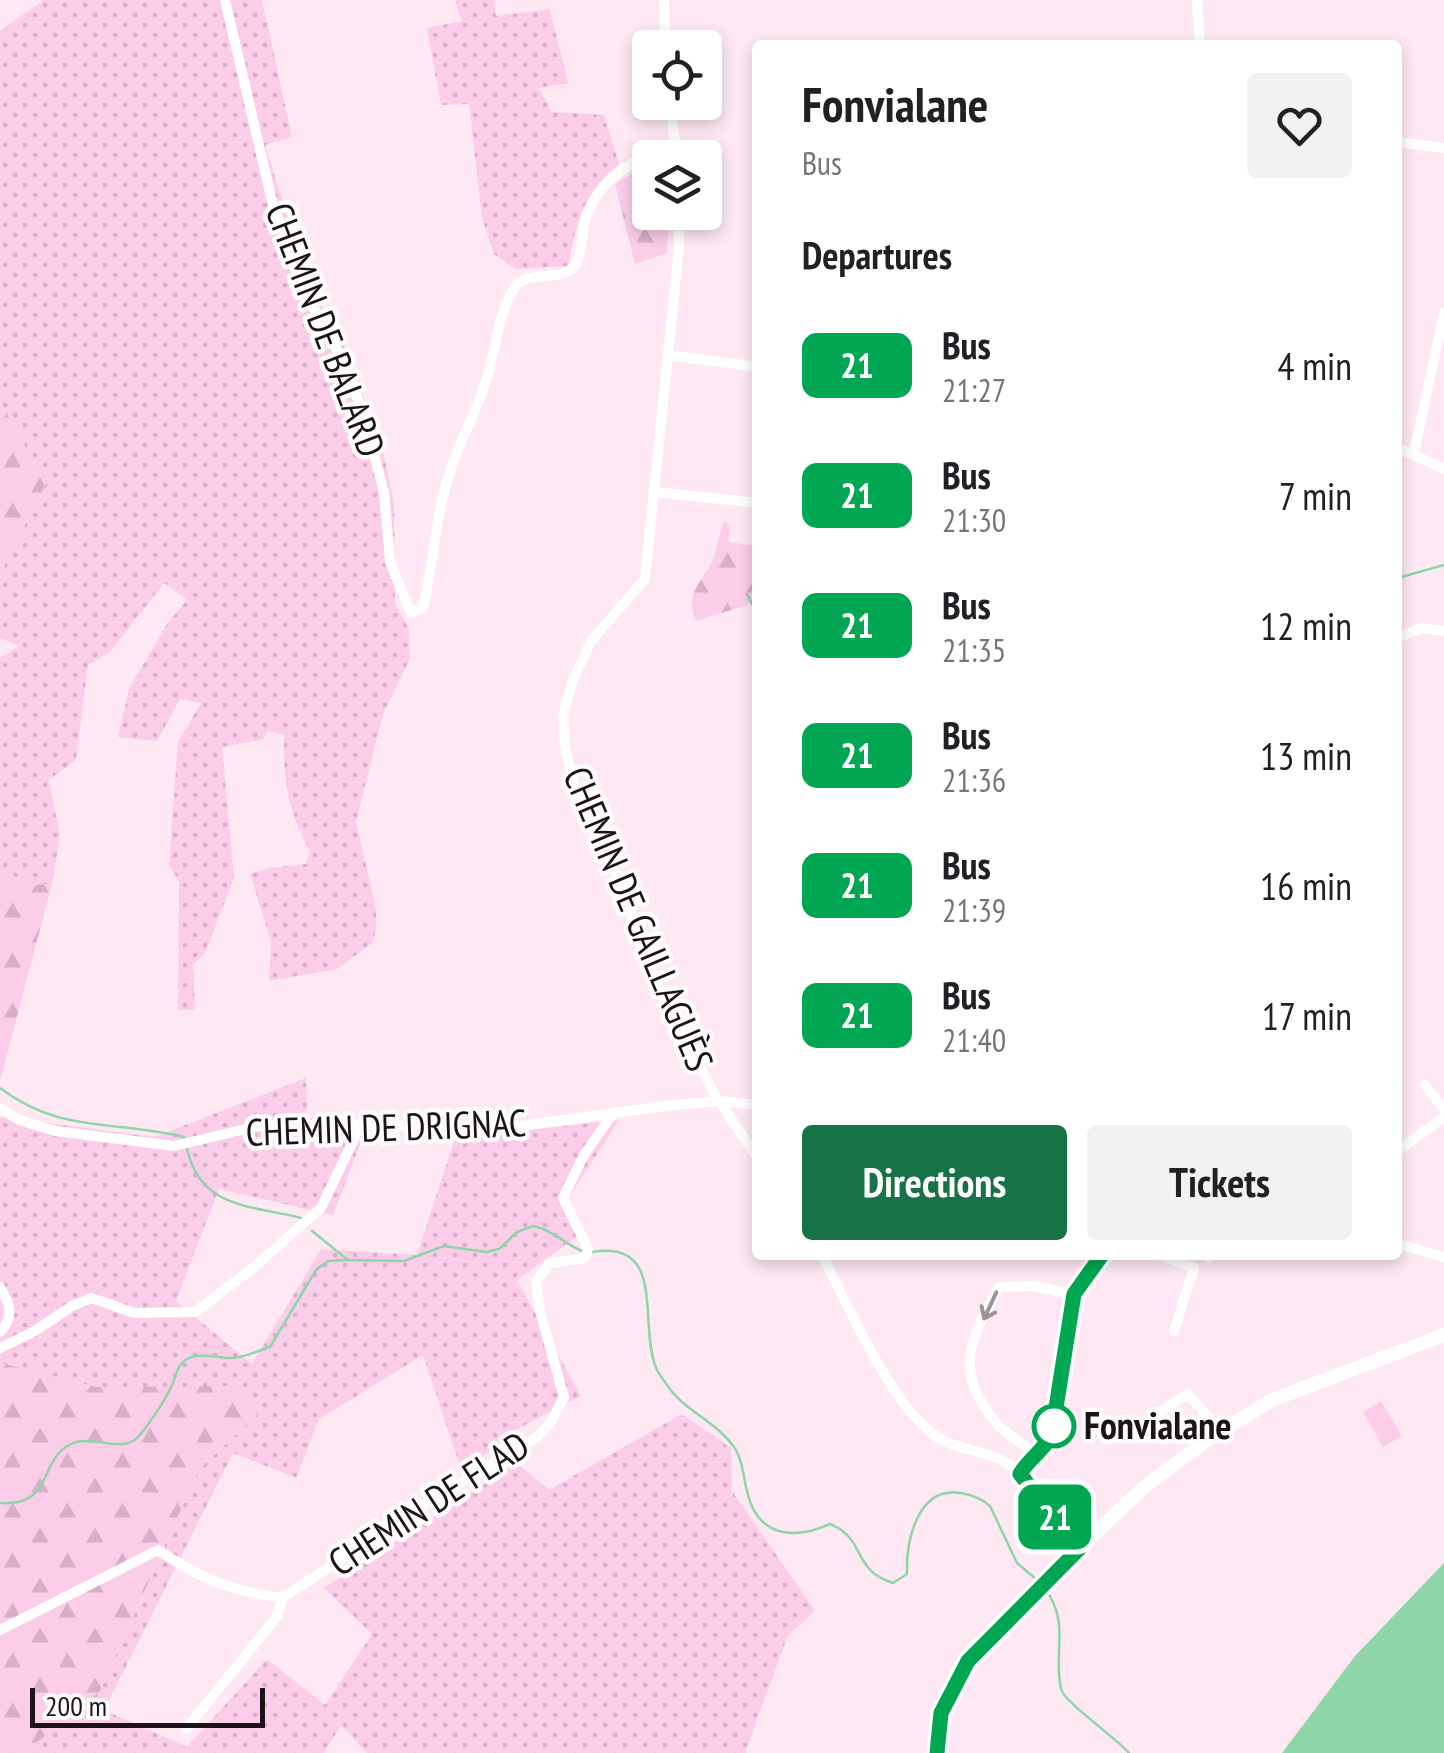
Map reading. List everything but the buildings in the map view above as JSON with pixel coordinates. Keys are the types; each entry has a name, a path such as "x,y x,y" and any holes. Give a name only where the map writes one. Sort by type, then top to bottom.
{"main road":[{"path":"937,1753 941,1713 968,1661 1144,1487 1221,1431 1272,1400 1444,1335"}],"street":[{"path":"664,0 665,30"},
{"path":"1197,0 1200,40"},
{"name":"CHEMIN DE BALARD","path":"226,2 272,201 304,292 333,341 357,395 384,492 390,562 411,612 423,608 447,480 474,419 504,312 516,286 524,280 569,271 577,263 584,222 593,200 608,181 632,163"},
{"path":"1402,143 1444,148"},
{"name":"CHEMIN DE GAILLAGUÈS","path":"678,230 645,579 591,641 573,680 563,716 573,781 623,888 647,960 719,1101 752,1150"},
{"path":"1414,453 1444,313"},
{"path":"668,355 752,366"},
{"path":"1402,449 1444,469"},
{"path":"655,492 752,502"},
{"path":"1402,636 1422,628 1444,631"},
{"path":"1425,1085 1444,1108"},
{"name":"CHEMIN DE DRIGNAC","path":"0,1108 20,1120 55,1131 184,1145 259,1126 361,1124 493,1130 719,1101 752,1104"},
{"name":"CHEMIN DE FLAD","path":"186,1729 276,1618 282,1598 441,1494 536,1438 550,1424 564,1397 540,1312 536,1282 550,1264 585,1258 588,1249 563,1198 584,1154 614,1112"},
{"path":"1402,1149 1444,1117"},
{"path":"0,1348 92,1298 134,1313 195,1312 252,1270 321,1208 361,1124"},
{"path":"1402,1245 1444,1257"},
{"path":"825,1260 874,1357 928,1431 948,1444 1004,1462 1020,1474 1079,1549"},
{"path":"1020,1474 1052,1433 1074,1294 1098,1260"},
{"path":"1172,1260 1194,1268 1174,1332"},
{"path":"1034,1455 998,1426 968,1374 968,1355 999,1287 1034,1286 1074,1294"},
{"path":"0,1287 11,1309 8,1323 0,1332"},
{"path":"1158,1414 1188,1394 1221,1431"},
{"path":"0,1630 158,1550 202,1579 243,1593 282,1598"}],"green space":[{"path":"44,0 262,0 292,137 265,145 308,282 346,349 383,451 394,503 395,604 409,629 410,659 383,714 356,822 376,909 372,943 337,969 269,981 271,941 250,874 306,864 310,851 288,795 284,735 267,731 264,739 222,747 234,878 205,953 193,965 195,1010 178,1010 179,881 169,865 178,742 201,703 180,699 157,741 118,737 129,689 167,624 187,600 164,583 110,652 88,665 76,760 49,780 60,836 52,884 30,885 0,865 0,658 20,646 0,638 0,574 46,484 0,401 0,31"},
{"path":"455,0 494,0 496,16 550,9 568,83 539,88 552,112 604,115 619,164 597,186 583,210 568,266 515,269 494,254 482,218 469,104 441,105 427,28 462,21"},
{"path":"632,174 632,230 669,230 667,253 635,264 615,184"},
{"path":"0,401 46,484 0,574"},
{"path":"725,521 730,526 728,542 752,545 752,604 696,621 694,593 712,562"},
{"path":"0,865 30,885 52,884 0,1081"},
{"path":"306,1078 307,1117 364,1134 333,1215 219,1189 176,1301 252,1364 321,1249 417,1255 455,1138 619,1120 566,1202 579,1235 517,1280 581,1396 521,1427 462,1472 423,1355 319,1419 296,1478 233,1453 104,1710 187,1747 267,1659 325,1705 372,1634 324,1588 517,1463 549,1490 682,1414 731,1448 732,1491 815,1611 788,1635 745,1753 367,1753 341,1725 324,1753 24,1753 100,1691 199,1469 257,1415 231,1387 96,1387 0,1363 0,1117 155,1137"},
{"path":"0,1363 96,1387 231,1386 257,1415 199,1469 100,1691 24,1753 0,1753"},
{"path":"1381,1401 1402,1436 1383,1447 1363,1412"}],"shaded area":[{"path":"1444,1563 1444,1753 1282,1753 1355,1656"}],"waterway":[{"path":"1402,577 1444,565"},
{"path":"747,594 752,604"},
{"path":"0,1088 44,1113 159,1132 184,1137 185,1141"},
{"path":"187,1149 194,1169 216,1194 246,1206 301,1218"},
{"path":"312,1231 348,1260 404,1261 444,1246 486,1252 499,1249 517,1232 533,1226 582,1251"},
{"path":"592,1252 615,1251 631,1258 640,1270 657,1370 674,1394 734,1447 752,1506 768,1526 790,1533 830,1524 850,1538 871,1570 893,1583 907,1574 912,1532 924,1507 946,1493 961,1493 990,1506 1017,1563 1037,1580"},
{"path":"0,1503 30,1497 53,1461 71,1444 132,1442 161,1405 179,1367 187,1359 238,1357 270,1347 316,1270 328,1261 348,1260"},
{"path":"1046,1590 1057,1615 1059,1676 1064,1695 1129,1753"}],"bus line":[{"name":"21","path":"937,1753 941,1713 968,1661 1079,1549 1020,1474 1052,1433 1074,1294 1098,1260"}],"place":[{"name":"Fonvialane","path":"1054,1426"}]}
